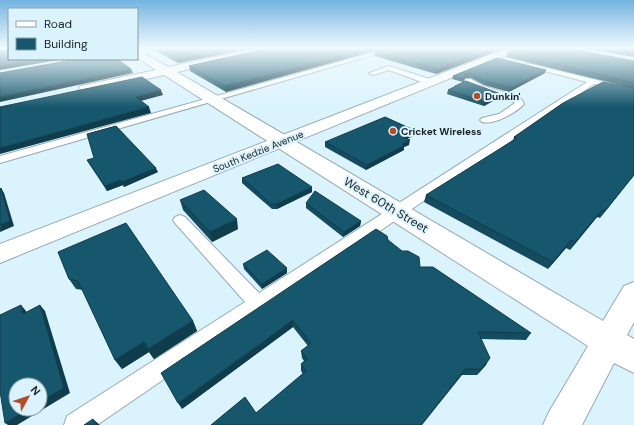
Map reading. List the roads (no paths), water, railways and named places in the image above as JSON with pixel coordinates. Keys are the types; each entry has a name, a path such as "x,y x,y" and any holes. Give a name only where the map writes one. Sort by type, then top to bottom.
{"street":[{"name":"West 60th Street","path":"161,68 621,349"},
{"path":"74,92 180,68"},
{"name":"South Kedzie Avenue","path":"0,254 430,82 474,68"},
{"path":"562,425 621,349 634,294"}],"lane":[{"path":"0,160 325,68"},
{"path":"373,73 389,68 430,82"},
{"path":"546,68 634,91"},
{"path":"76,425 396,212 596,82 609,77 634,82"},
{"path":"468,81 474,86 512,97 520,104 502,116 485,120"},
{"path":"180,220 258,304"}],"place":[{"name":"Dunkin'","path":"477,96"},
{"name":"Cricket Wireless","path":"393,131"}]}
